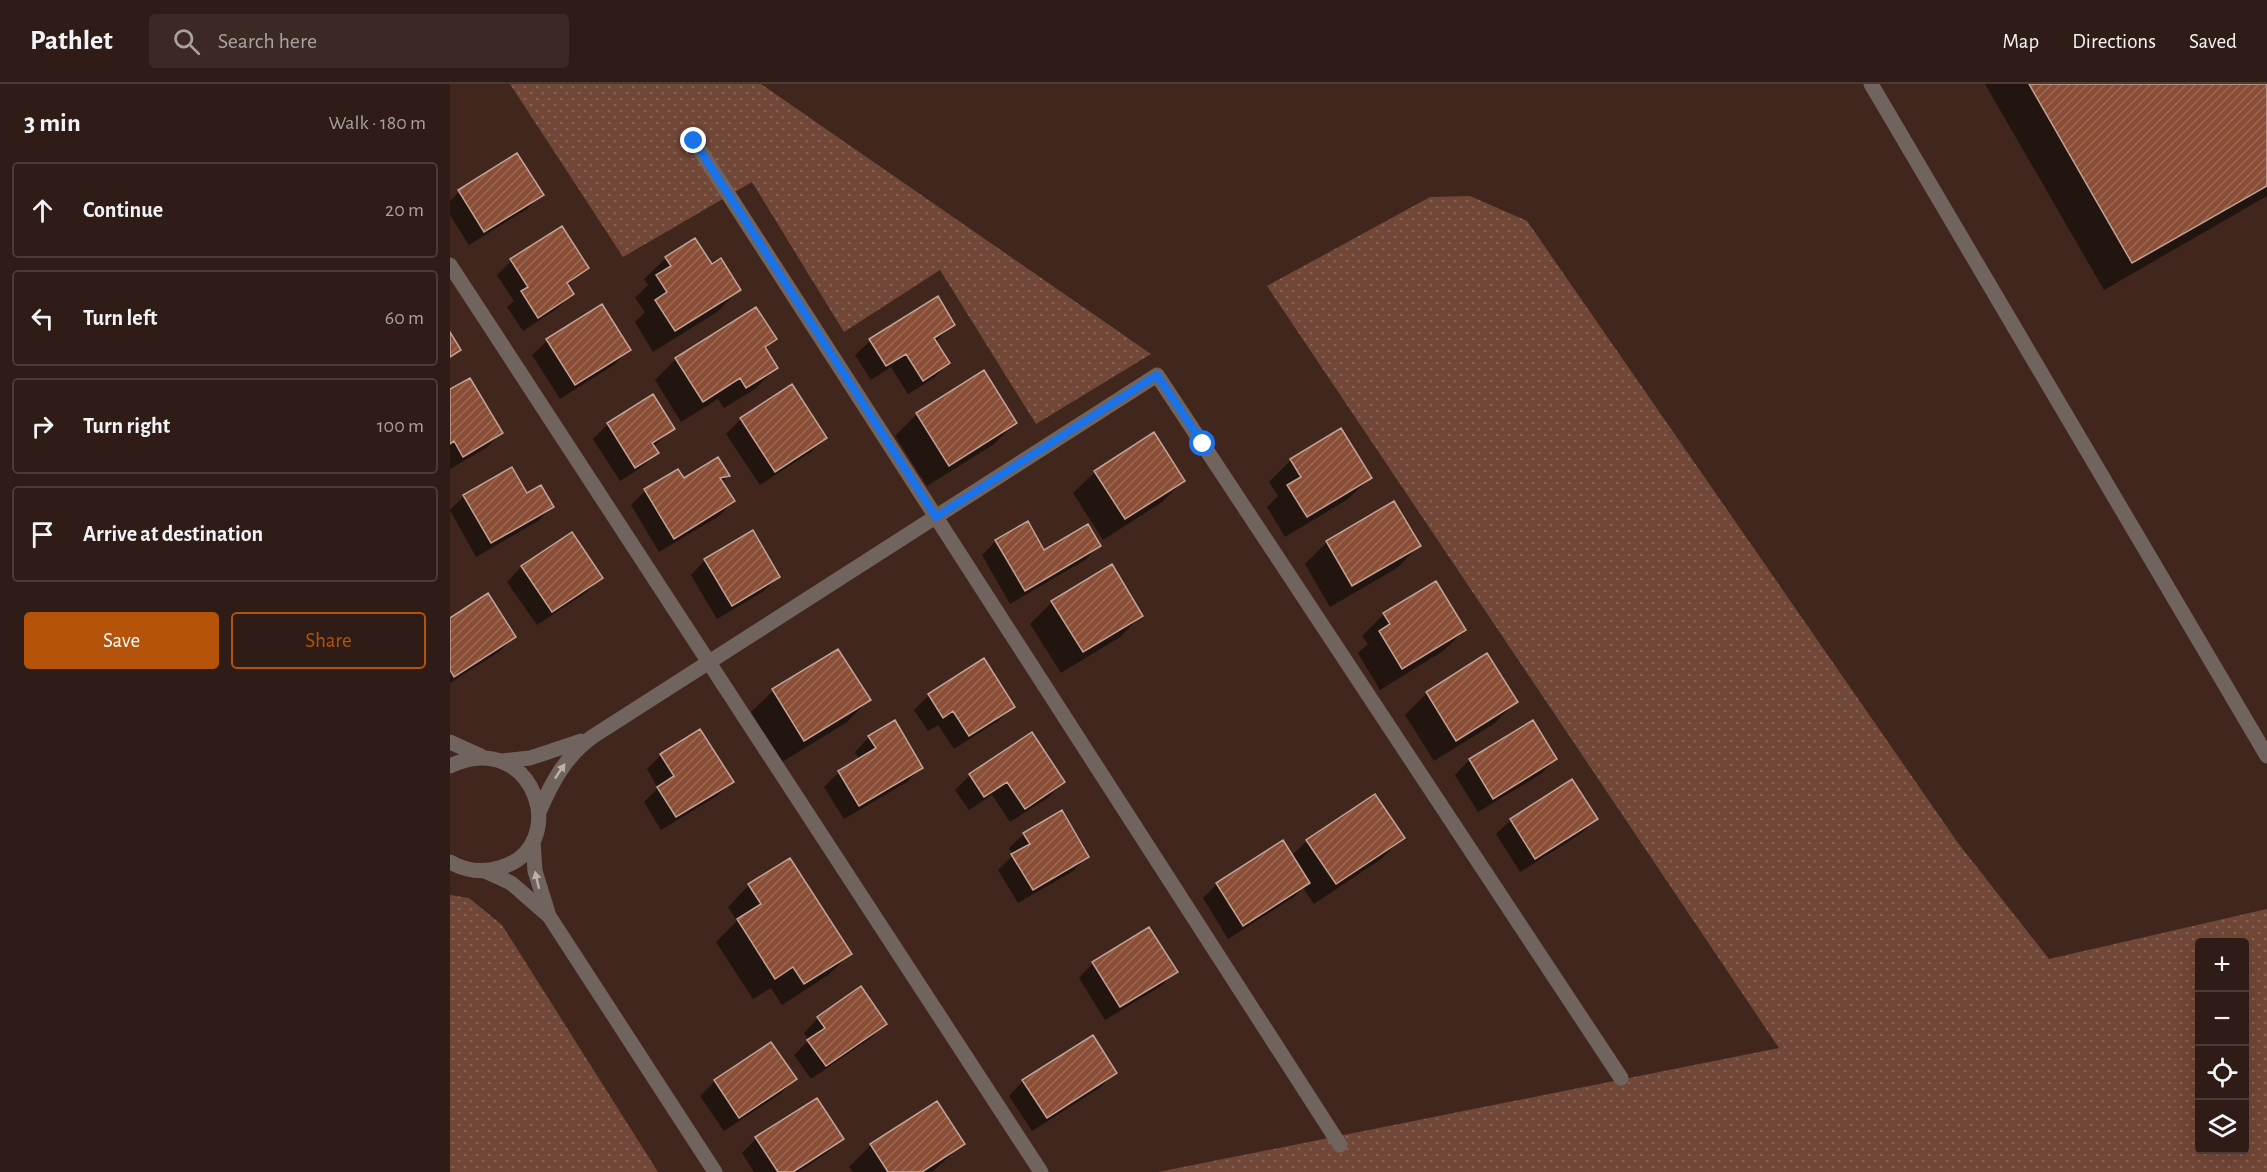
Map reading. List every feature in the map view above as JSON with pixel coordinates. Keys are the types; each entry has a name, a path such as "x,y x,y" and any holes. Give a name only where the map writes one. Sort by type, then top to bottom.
{"street":[{"path":"1871,84 2267,756"},
{"path":"694,141 1340,1145"},
{"path":"450,265 1041,1172"},
{"path":"715,1172 549,916 535,871 533,842 539,812 558,771 575,750 592,737 1157,375 1621,1078"},
{"path":"502,761 545,754 592,737"},
{"path":"450,742 484,757 502,761 519,770 531,784 539,812"},
{"path":"450,766 465,758 484,757"},
{"path":"487,872 506,867 521,856 533,842"},
{"path":"450,863 469,870 487,872 511,883 549,916"}],"shaded area":[{"path":"510,84 761,84 1151,354 1036,424 940,270 844,332 752,182 623,257"},
{"path":"1470,196 1527,221 1958,843 2049,959 2267,909 2267,1172 1158,1172 1779,1048 1267,286 1430,197"},
{"path":"450,895 469,898 502,925 658,1172 450,1172"}],"building":[{"path":"2029,84 2267,84 2267,186 2132,263"},
{"path":"517,153 544,195 484,232 458,190"},
{"path":"562,226 589,268 567,283 574,294 538,318 521,291 528,287 510,259"},
{"path":"695,238 712,264 721,258 741,290 675,331 655,300 667,292 656,275 671,266 665,257"},
{"path":"938,296 955,325 934,338 950,363 923,381 906,354 886,366 869,339"},
{"path":"602,304 631,350 575,385 546,339"},
{"path":"756,307 777,339 765,347 778,368 746,388 740,378 703,402 675,358"},
{"path":"450,332 461,350 450,357"},
{"path":"984,370 1017,423 949,466 916,413"},
{"path":"470,378 503,433 463,457 454,441 450,444 450,389"},
{"path":"792,384 827,438 775,472 740,418"},
{"path":"653,394 675,429 652,443 659,453 635,468 607,423"},
{"path":"1341,428 1372,478 1307,517 1287,485 1301,477 1290,459"},
{"path":"1154,432 1185,481 1125,519 1094,471"},
{"path":"718,457 730,476 720,478 735,501 674,539 644,489 678,469 684,478"},
{"path":"512,467 527,493 541,485 554,507 491,543 463,495"},
{"path":"1394,501 1421,546 1352,586 1326,541"},
{"path":"1028,521 1044,550 1088,524 1101,546 1025,591 995,540"},
{"path":"753,530 780,577 732,606 704,559"},
{"path":"572,532 603,578 552,612 521,566"},
{"path":"1112,564 1143,616 1083,652 1051,601"},
{"path":"1436,581 1466,630 1402,669 1379,631 1390,624 1383,613"},
{"path":"488,593 516,637 454,677 450,670 450,618"},
{"path":"838,649 871,700 804,741 772,689"},
{"path":"1487,653 1518,702 1456,741 1426,692"},
{"path":"984,658 1015,707 969,736 953,711 943,718 928,694"},
{"path":"895,720 923,768 859,806 838,771 876,748 868,736"},
{"path":"1533,720 1557,759 1493,799 1469,759"},
{"path":"700,729 734,782 676,817 657,787 674,776 660,754"},
{"path":"1032,732 1065,782 1025,809 1007,782 984,797 969,774"},
{"path":"1572,779 1598,819 1535,859 1510,819"},
{"path":"1375,794 1405,838 1336,884 1306,840"},
{"path":"1062,810 1089,857 1033,890 1011,854 1030,844 1023,833"},
{"path":"1283,840 1310,883 1243,926 1216,883"},
{"path":"790,858 852,954 804,984 793,967 775,979 737,919 761,904 748,884"},
{"path":"1149,927 1178,972 1120,1007 1092,962"},
{"path":"861,986 887,1024 826,1066 807,1040 825,1028 817,1017"},
{"path":"1093,1035 1117,1073 1047,1118 1022,1080"},
{"path":"771,1042 797,1079 739,1118 714,1080"},
{"path":"817,1098 844,1139 793,1172 778,1172 755,1137"},
{"path":"937,1101 965,1144 922,1172 888,1172 870,1144"}],"route":[{"path":"694,141 936,517 1157,375 1203,444"}]}
